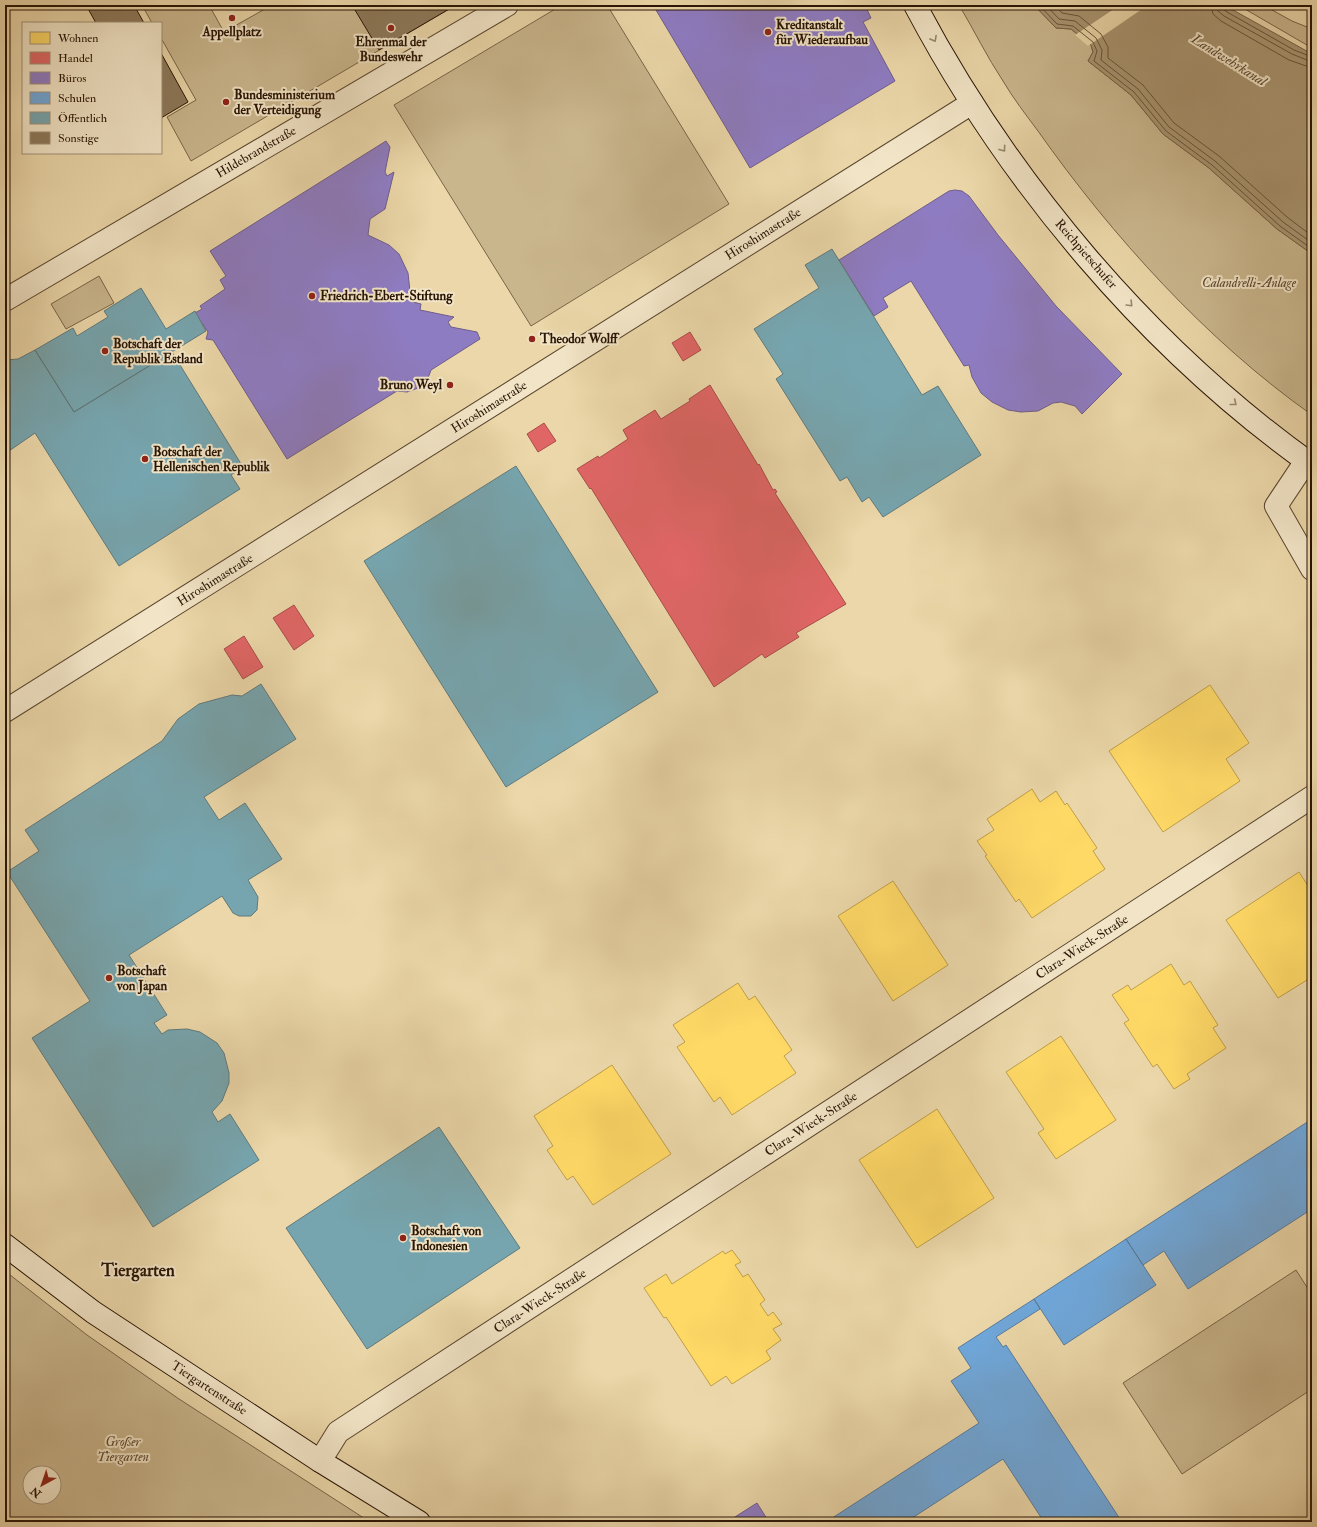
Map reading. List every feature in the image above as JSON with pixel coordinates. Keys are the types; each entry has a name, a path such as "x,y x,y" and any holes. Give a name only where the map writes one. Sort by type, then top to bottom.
{"street":[{"name":"Hildebrandstraße","path":"5,300 508,5"},
{"name":"Reichpietschufer","path":"916,5 972,103 1023,176 1055,218 1112,285 1203,379 1309,463"},
{"name":"Hiroshimastraße","path":"5,711 972,103"},
{"path":"1309,463 1276,506 1312,569"},
{"name":"Clara-Wieck-Straße","path":"320,1461 338,1432 1312,797"},
{"name":"Tiergartenstraße","path":"5,1244 93,1312 320,1461 419,1522"}],"green space":[{"path":"142,5 209,5 224,32 272,5 456,5 191,161 167,117 196,100 162,40 162,22 151,22"},
{"path":"562,5 607,5 729,204 531,326 394,105"},
{"name":"Calandrelli-Anlage","path":"959,5 1034,5 1056,28 1071,29 1091,45 1093,52 1088,61 1131,95 1163,134 1209,168 1277,229 1312,254 1312,415 1273,386 1235,354 1199,320 1163,285 1097,209 1015,100 991,63"},
{"path":"1238,5 1263,5 1292,21 1312,29 1312,48"},
{"path":"99,276 114,303 66,329 51,304"},
{"path":"1296,1270 1312,1295 1312,1389 1182,1474 1123,1383"},
{"name":"Großer Tiergarten","path":"5,1271 87,1335 179,1399 370,1522 5,1522"}],"water":[{"name":"Landwehrkanal","path":"1034,5 1224,5 1312,54 1312,254 1277,229 1209,168 1163,134 1131,95 1088,61 1093,52 1091,45 1071,29 1056,28"}],"pier":[{"path":"1120,5 1148,5 1088,46 1075,35"}],"building: Wohnen":[{"path":"1210,685 1249,743 1226,759 1240,781 1163,832 1109,751"},
{"path":"1032,789 1040,802 1056,791 1065,805 1067,803 1097,848 1093,851 1105,869 1032,918 1019,899 1016,902 985,856 987,855 977,841 994,830 987,819"},
{"path":"1299,872 1312,892 1312,984 1310,985 1307,980 1278,998 1226,920"},
{"path":"893,881 948,965 893,1001 838,916"},
{"path":"1171,964 1184,985 1190,981 1218,1025 1213,1028 1226,1048 1187,1074 1190,1079 1174,1089 1157,1064 1153,1067 1124,1023 1129,1020 1112,995 1128,985 1131,990"},
{"path":"738,983 749,1000 755,996 792,1050 784,1056 796,1073 732,1115 720,1097 714,1102 677,1047 685,1042 673,1025"},
{"path":"1061,1036 1116,1120 1056,1159 1038,1133 1044,1129 1006,1072"},
{"path":"612,1065 671,1154 593,1205 573,1176 567,1180 547,1150 553,1146 534,1116"},
{"path":"937,1109 994,1198 917,1248 859,1160"},
{"path":"732,1250 741,1262 735,1265 743,1277 748,1274 765,1300 760,1304 768,1316 773,1312 782,1324 773,1329 781,1340 766,1351 771,1359 732,1384 726,1376 711,1386 666,1317 664,1318 644,1288 666,1274 672,1284 723,1251 725,1254"}],"building: Handel":[{"path":"690,332 701,350 683,361 672,343"},
{"path":"710,385 758,465 759,464 773,490 775,489 777,492 775,493 846,604 796,633 799,637 765,658 762,654 714,687 591,488 590,489 577,469 598,456 599,458 628,439 623,430 655,410 661,419 690,401 689,399"},
{"path":"544,423 556,441 538,452 527,434"},
{"path":"294,605 314,636 294,650 273,618"},
{"path":"244,636 263,667 243,679 224,649"}],"building: Büros":[{"path":"653,5 865,5 871,18 863,22 895,81 750,168"},
{"name":"Friedrich-Ebert-Stiftung","path":"386,141 390,147 385,172 387,176 394,172 385,209 370,219 368,235 389,245 399,254 408,273 410,291 409,301 421,304 420,310 454,317 448,322 451,327 477,332 480,339 431,370 428,378 418,388 407,392 397,391 287,459 213,340 206,339 208,332 195,313 202,309 200,306 225,289 220,280 226,276 210,251"},
{"path":"949,191 962,191 969,196 998,235 1056,306 1122,374 1082,414 1075,406 1061,402 1053,403 1038,411 1021,412 1008,410 992,402 981,393 972,377 969,365 964,366 911,281 883,298 888,307 874,316 839,260"},
{"path":"757,1503 769,1522 727,1522"}],"building: Schulen":[{"path":"1312,1119 1312,1209 1188,1289 1164,1251 1143,1265 1126,1239"},
{"path":"1126,1239 1156,1285 1064,1345 1034,1299"},
{"path":"1034,1299 1040,1309 996,1337 1003,1347 1006,1345 1122,1522 1044,1522 1003,1459 906,1522 826,1522 979,1423 951,1381 971,1368 958,1348"}],"building: Öffentlich":[{"path":"832,249 922,395 938,386 981,455 883,517 869,497 862,502 847,477 840,481 776,379 783,374 754,329 819,288 805,265"},
{"name":"Botschaft der Republik Estland","path":"141,288 166,329 195,311 206,331 74,412 35,350 73,328 77,336 108,317 104,311"},
{"name":"Botschaft der Hellenischen Republik","path":"35,350 74,412 172,352 243,467 231,475 240,489 119,566 35,433 9,451 5,446 5,360 18,359"},
{"path":"516,466 658,692 506,787 364,561"},
{"name":"Botschaft von Japan","path":"261,684 296,739 204,797 219,820 245,803 282,859 248,880 258,897 257,910 251,916 239,916 233,913 222,896 129,955 167,1015 154,1023 162,1034 168,1030 187,1029 200,1032 217,1043 224,1053 229,1073 229,1083 222,1101 212,1112 218,1122 230,1114 259,1160 153,1227 32,1038 90,1001 7,872 39,851 25,830 162,741 178,719 199,704 232,695 242,696"},
{"name":"Botschaft von Indonesien","path":"439,1127 520,1248 367,1349 286,1228"}],"building: Sonstige":[{"path":"86,5 134,5 143,22 95,22"},
{"name":"Ehrenmal der Bundeswehr","path":"352,5 456,5 379,50"},
{"path":"162,55 188,102 162,117"}],"place":[{"name":"Appellplatz","path":"232,18"},
{"name":"Ehrenmal der Bundeswehr","path":"391,28"},
{"name":"Kreditanstalt für Wiederaufbau","path":"768,32"},
{"name":"Bundesministerium der Verteidigung","path":"226,102"},
{"name":"Friedrich-Ebert-Stiftung","path":"312,296"},
{"name":"Theodor Wolff","path":"532,339"},
{"name":"Botschaft der Republik Estland","path":"105,351"},
{"name":"Bruno Weyl","path":"450,385"},
{"name":"Botschaft der Hellenischen Republik","path":"145,459"},
{"name":"Botschaft von Japan","path":"109,978"},
{"name":"Botschaft von Indonesien","path":"403,1238"}],"district":[{"name":"Tiergarten","path":"138,1270"}]}
